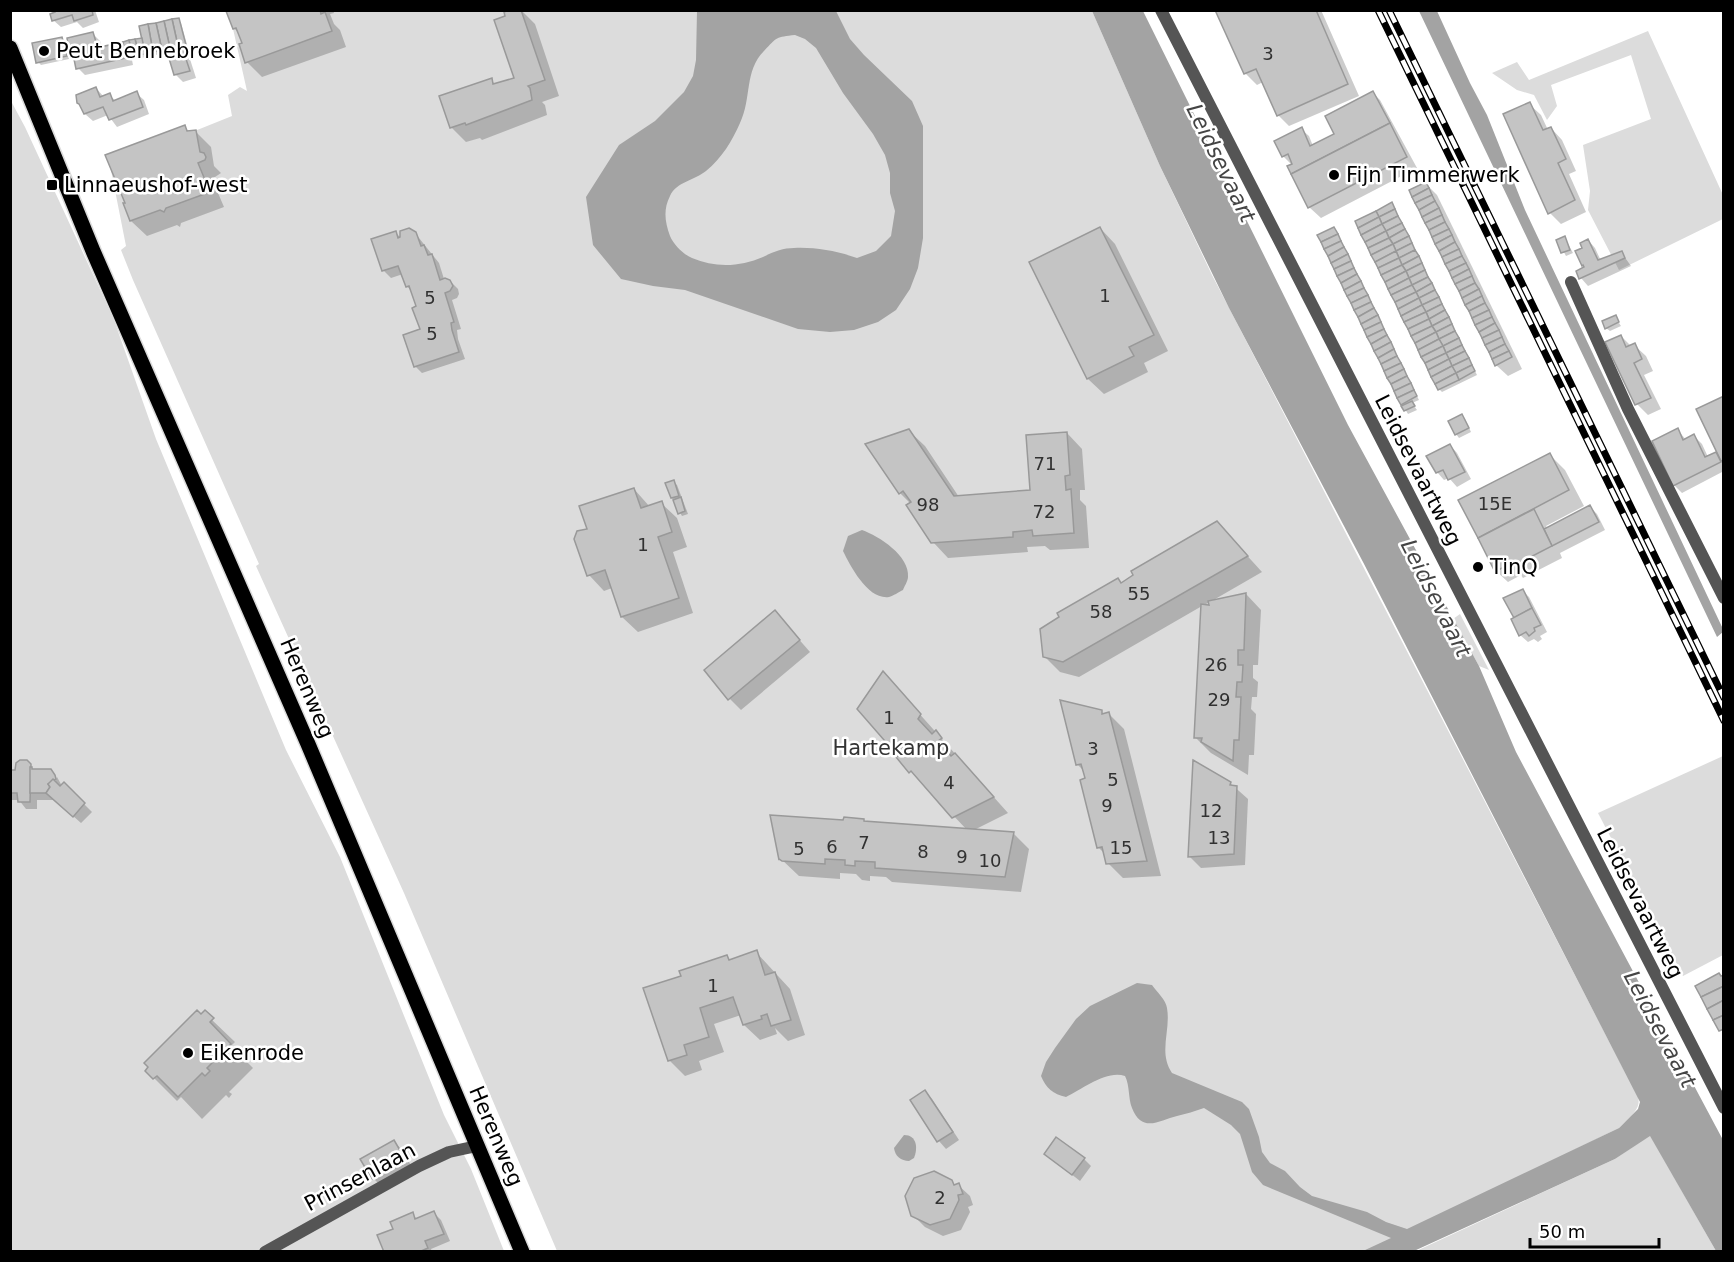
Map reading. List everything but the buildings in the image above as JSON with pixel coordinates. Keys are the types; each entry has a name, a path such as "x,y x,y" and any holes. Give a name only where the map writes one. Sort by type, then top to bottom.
{"main road":[{"name":"Herenweg","path":"10,48 93,251 308,744 522,1251"}],"street":[{"name":"Leidsevaartweg","path":"1161,10 1724,1108"},
{"path":"1571,282 1628,409 1724,598"},
{"name":"Prinsenlaan","path":"265,1251 419,1166 449,1152 477,1146"}],"green space":[{"name":"Hartekamp","path":"229,11 1092,11 1160,166 1212,275 1638,1097 1638,1106 1633,1114 1619,1128 1368,1251 557,1251 404,893 256,566 259,564 121,250 126,246 110,165 232,116 228,95 240,87 247,91"},
{"path":"1648,31 1723,195 1723,219 1619,270 1588,210 1590,191 1583,145 1651,119 1631,55 1551,85 1557,106 1547,120 1534,95 1517,90 1492,73 1517,62 1529,80"},
{"path":"11,101 114,320 156,439 286,750 340,857 444,1115 471,1169 504,1251 11,1251"},
{"path":"1460,614 1489,670 1479,666 1453,619"},
{"path":"1723,756 1723,955 1683,976 1598,813"},
{"path":"1650,1135 1716,1251 1414,1252 1615,1159"}],"water":[{"path":"697,11 836,11 850,39 912,101 923,126 923,238 918,268 910,289 896,310 878,322 854,330 830,332 798,329 685,290 621,279 593,245 586,197 619,145 655,121 684,92 693,76 696,60","holes":["795,35 805,39 816,48 885,155 895,211 891,236 876,251 857,258 826,250 802,248 790,248 754,260 728,265 701,261 689,256 676,246 668,231 666,211 670,196 681,184 706,171 726,149 744,114 751,76 764,51 780,37"]},
{"name":"Leidsevaart","path":"1092,11 1143,11 1348,425 1479,666 1516,752 1723,1140 1723,1251 1716,1251 1650,1136 1615,1159 1414,1251 1363,1251 1391,1238 1263,1185 1252,1172 1240,1134 1231,1125 1204,1108 1158,1122 1146,1123 1136,1116 1132,1108 1125,1076 1102,1078 1066,1097 1050,1090 1043,1080 1041,1076 1046,1062 1076,1019 1090,1006 1137,983 1152,985 1167,1008 1165,1049 1172,1073 1242,1102 1249,1109 1262,1152 1270,1163 1285,1171 1312,1196 1367,1212 1407,1229 1619,1128 1638,1109 1640,1102 1363,562 1229,308 1160,166"},
{"path":"1419,11 1437,11 1487,115 1525,210 1723,629 1717,637"},
{"path":"862,530 885,542 899,554 907,569 908,577 903,590 889,597 881,597 861,581 843,551 848,536"},
{"path":"904,1135 912,1137 915,1143 914,1158 909,1161 899,1158 894,1148"}],"railway":[{"path":"1378,10 1724,721"},
{"path":"1389,10 1724,698"}],"place":[{"name":"Peut Bennebroek","path":"44,51"},
{"name":"Fijn Timmerwerk","path":"1334,175"},
{"name":"Linnaeushof-west","path":"52,185"},
{"name":"TinQ","path":"1478,567"},
{"name":"Eikenrode","path":"188,1053"}]}
